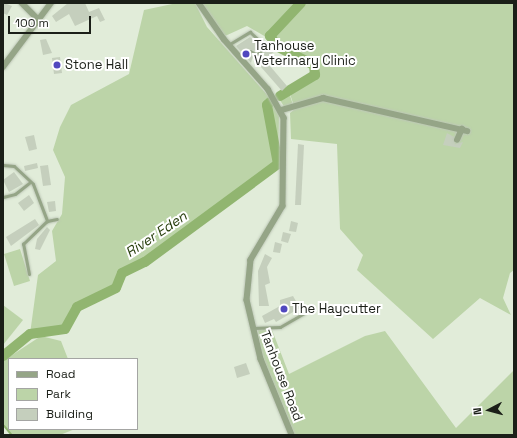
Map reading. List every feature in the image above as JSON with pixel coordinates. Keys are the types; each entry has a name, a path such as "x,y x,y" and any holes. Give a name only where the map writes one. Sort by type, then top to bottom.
{"street":[{"path":"22,3 38,19"},
{"path":"3,67 51,3"},
{"path":"199,3 228,45 282,110 323,98 465,130 457,140"},
{"name":"Tanhouse Road","path":"282,110 285,125 283,206 248,270 247,300 251,328 292,435"}],"lane":[{"path":"228,45 250,32 265,46 257,55 250,51"},
{"path":"3,165 14,166 38,191 47,221"},
{"path":"3,197 15,194 29,182"},
{"path":"29,274 23,244 47,221 57,219"},
{"path":"251,328 280,327 304,313"}],"green space":[{"path":"177,3 195,3 207,27 270,98 279,115 278,164 145,262 122,273 116,288 77,307 65,329 30,334 38,275 56,261 52,231 62,214 65,177 53,150 60,127 71,105 129,74 144,10"},
{"path":"202,3 514,3 514,270 510,273 503,298 511,315 480,298 433,339 357,270 363,255 340,229 337,144 291,139 290,113 295,109 290,94 315,75 309,62 247,26 225,36"},
{"path":"288,89 293,105 285,108 276,94"},
{"path":"20,249 30,281 14,286 4,254"},
{"path":"3,305 23,320 3,345"},
{"path":"258,330 272,330 289,374 365,336 385,331 456,428 514,370 514,435 295,435 261,352"},
{"path":"41,336 61,341 68,358 8,358 8,430 72,430 60,435 11,435 3,422 3,361"}],"building":[{"path":"4,3 12,6 7,15 3,13"},
{"path":"68,3 85,3 89,12 99,8 105,20 100,22 97,16 75,26 69,14 56,22 52,16"},
{"path":"250,37 261,46 256,51 248,49 253,56 251,63 236,46"},
{"path":"46,39 52,53 43,55 40,40"},
{"path":"271,45 275,51 266,58 263,53"},
{"name":"Stone Hall","path":"60,57 62,73 54,74 52,58"},
{"path":"264,59 287,86 282,91 261,67"},
{"path":"447,133 454,137 455,144 463,142 460,148 443,145"},
{"path":"34,135 37,149 29,151 25,137"},
{"path":"298,144 304,145 301,205 295,205"},
{"path":"37,163 38,168 25,171 24,166"},
{"path":"48,165 51,185 43,186 40,166"},
{"path":"14,172 23,184 9,192 3,180"},
{"path":"29,195 34,203 24,211 18,203"},
{"path":"55,201 56,211 49,212 47,202"},
{"path":"35,219 39,225 11,246 6,237"},
{"path":"291,221 298,223 296,232 289,231"},
{"path":"47,227 50,230 40,250 35,249 37,239"},
{"path":"283,232 291,234 288,243 281,241"},
{"path":"275,242 282,244 280,253 273,252"},
{"path":"265,254 272,258 267,267 270,283 265,285 269,306 259,306 258,271"},
{"name":"The Haycutter","path":"293,296 300,308 276,322 274,319 265,323 262,316 280,306 280,300"},
{"path":"246,363 250,374 237,378 234,367"}],"waterway":[{"name":"River Eden","path":"280,96 315,75 314,65 278,47 270,36 301,3"},
{"name":"River Eden","path":"3,356 30,334 65,329 77,307 116,288 122,273 145,262 278,164 267,105 270,102"},
{"path":"3,424 12,435"}],"place":[{"name":"Tanhouse Veterinary Clinic","path":"246,54"},
{"name":"Stone Hall","path":"57,65"},
{"name":"The Haycutter","path":"284,309"}]}
